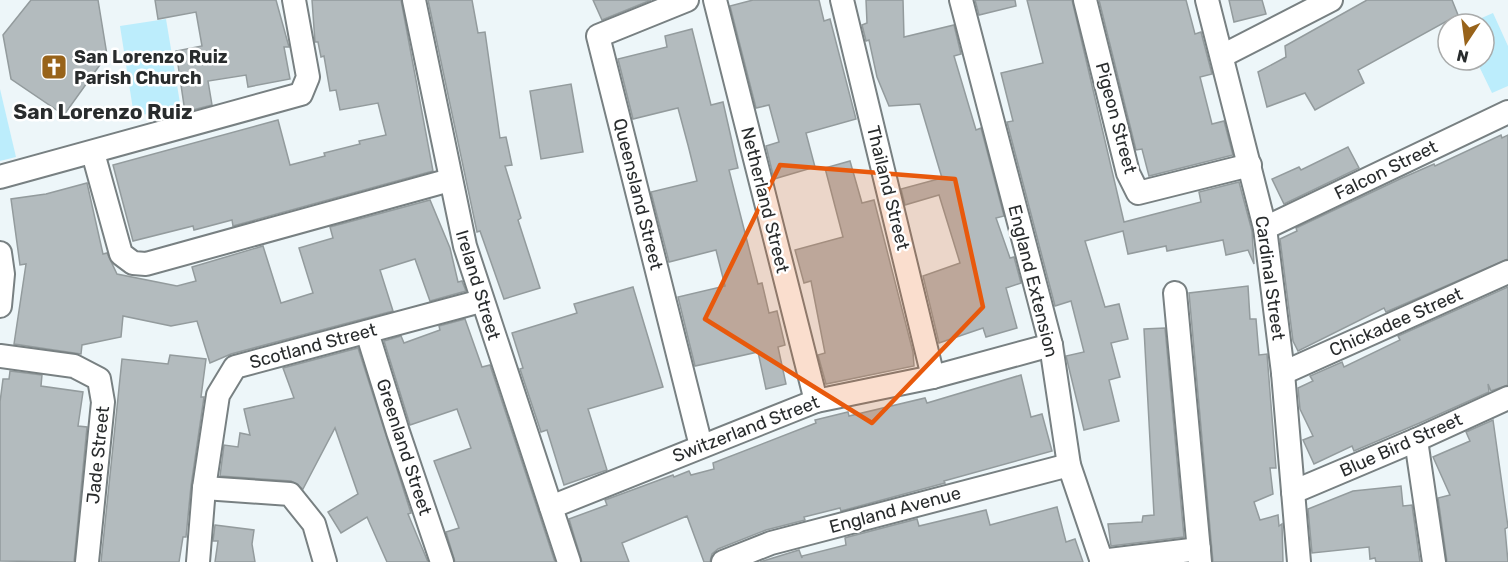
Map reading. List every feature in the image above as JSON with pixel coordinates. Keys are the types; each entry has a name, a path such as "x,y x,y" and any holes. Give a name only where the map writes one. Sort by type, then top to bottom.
{"street":[{"path":"0,177 93,153 301,93 308,77 294,0"},
{"name":"Ireland Street","path":"414,0 450,180 482,301 569,562"},
{"name":"Queensland Street","path":"687,0 598,36 700,446"},
{"name":"Netherland Street","path":"715,0 816,401"},
{"name":"Thailand Street","path":"842,0 933,377"},
{"name":"England Extension","path":"961,0 1051,345 1069,465 1102,562"},
{"name":"Pigeon Street","path":"1085,0 1128,173 1138,193 1250,165"},
{"name":"Cardinal Street","path":"1207,0 1265,228 1283,373 1299,562"},
{"path":"1222,56 1331,0"},
{"name":"Falcon Street","path":"1265,228 1508,112"},
{"path":"93,153 121,254 133,263 146,264 450,180"},
{"path":"0,253 3,274 0,306"},
{"name":"Chickadee Street","path":"1283,373 1508,272"},
{"path":"1102,562 1199,556 1175,292"},
{"name":"Scotland Street","path":"198,562 204,488 218,395 235,367 482,301"},
{"name":"Greenland Street","path":"367,332 442,562"},
{"name":"Switzerland Street","path":"551,507 816,401 933,377 1051,345"},
{"name":"Jade Street","path":"0,356 74,366 99,379 104,402 87,562"},
{"name":"Blue Bird Street","path":"1293,492 1508,398"},
{"path":"1416,440 1434,562"},
{"name":"England Avenue","path":"723,562 771,543 1069,465"},
{"path":"204,488 290,494 314,524 325,562"}],"highlighted area":[{"path":"780,165 955,179 983,307 872,423 705,319"}],"shaded area":[{"path":"166,19 181,109 134,116 120,26"},
{"path":"1496,20 1508,46 1508,86 1492,93 1482,72 1496,72"},
{"path":"0,89 16,157 0,161"}],"building":[{"name":"San Lorenzo Ruiz Parish Church","path":"31,0 98,0 107,55 64,115 11,79 3,35"},
{"path":"155,0 276,0 289,47 284,47 290,79 248,87 246,75 208,81 212,105 185,112 176,51 202,46 196,12 158,19"},
{"path":"312,0 401,0 433,171 233,226 232,220 194,230 193,226 133,241 113,165 278,120 290,165 360,144 359,141 386,135 378,103 340,110 336,90 330,91 324,56 321,57 318,42 315,42"},
{"path":"428,0 472,0 478,33 485,32 500,138 506,137 512,165 505,166 521,218 518,220 540,288 504,299 480,231 477,232"},
{"path":"593,0 651,0 602,20"},
{"path":"753,0 819,0 824,21 830,19 856,119 806,133 815,167 774,179 766,146 779,142 769,105 756,108 730,6"},
{"path":"866,0 903,0 904,37 954,25 961,54 954,56 976,130 981,128 1004,216 996,218 1010,258 1014,257 1021,283 1006,288 1017,328 986,337 983,328 939,343 923,276 960,263 939,195 905,205 901,189 942,178 920,104 889,106 877,77 869,40 866,41 862,25 867,23"},
{"path":"975,0 1015,0 1016,6 979,15"},
{"path":"1027,0 1072,0 1124,222 1201,202 1199,192 1239,182 1252,231 1254,264 1248,250 1226,255 1223,240 1167,251 1166,246 1128,254 1123,231 1085,241 1105,307 1119,304 1128,339 1111,343 1120,377 1109,380 1119,421 1084,430 1066,356 1084,352 1071,301 1055,306 1007,122 1013,121 1001,73 1043,63"},
{"path":"1099,0 1186,0 1195,34 1201,32 1212,74 1200,77 1212,124 1224,121 1233,155 1149,176 1142,149 1136,150"},
{"path":"1229,0 1262,0 1266,14 1234,22"},
{"path":"1367,0 1452,0 1457,12 1436,12 1436,27 1358,70 1364,83 1315,110 1305,93 1267,107 1258,72 1286,57 1285,46"},
{"path":"692,29 711,105 723,102 738,168 729,170 758,284 762,283 769,313 777,311 785,345 778,347 786,384 766,389 758,352 695,366 678,297 725,286 716,250 669,262 651,192 697,181 688,145 678,108 633,119 618,59 667,47 665,36"},
{"path":"571,84 583,152 541,159 530,91"},
{"path":"1501,135 1502,138 1508,135 1508,259 1386,312 1384,308 1298,351 1293,341 1280,239 1297,231 1296,228 1402,178 1434,164 1435,166"},
{"path":"1348,147 1359,168 1284,204 1272,179 1299,167 1301,170"},
{"path":"850,161 862,203 874,200 913,352 914,366 826,384 818,355 825,353 811,281 804,283 795,250 843,237 825,168"},
{"path":"87,183 103,254 107,253 117,274 177,286 196,281 192,267 263,246 281,303 313,293 299,248 333,238 330,227 430,200 450,248 458,282 462,281 466,291 430,301 415,259 380,270 393,311 231,354 210,363 197,321 171,326 123,316 121,337 82,345 81,354 14,344 26,264 20,265 11,199 46,194"},
{"path":"1248,286 1250,319 1256,319 1259,355 1267,354 1276,468 1270,468 1273,494 1254,502 1260,520 1278,515 1279,526 1282,524 1283,562 1213,562 1189,293"},
{"path":"633,287 663,387 588,409 607,470 564,485 547,430 541,432 520,369 523,368 512,333 577,313 574,304"},
{"path":"1508,287 1508,385 1491,391 1488,384 1489,392 1354,451 1352,446 1314,464 1303,440 1313,436 1300,409 1298,388 1313,381 1310,376 1342,362 1344,367 1400,340 1398,336"},
{"path":"465,319 482,367 490,365 555,562 455,562 446,532 459,528 434,461 471,448 457,409 410,425 384,341 401,336 404,343 440,330 439,326"},
{"path":"1165,328 1184,537 1111,546 1108,524 1142,522 1143,516 1154,515 1144,329"},
{"path":"358,348 411,513 408,514 428,562 387,562 367,517 341,533 328,512 358,494 335,428 303,489 291,481 220,476 224,445 238,447 240,433 250,435 244,409 294,398 283,368"},
{"path":"170,355 206,359 201,397 204,397 186,537 183,537 179,562 101,562 122,359 168,364"},
{"path":"10,371 42,375 41,386 83,392 78,426 87,427 74,562 0,561 0,402 3,379 9,379"},
{"path":"1021,375 1031,417 1042,414 1052,451 841,511 840,508 804,517 805,520 766,530 718,549 712,554 710,562 704,562 687,516 622,543 629,562 582,562 569,519 607,505 605,500 673,475 674,477 689,471 691,475 714,469 713,463 816,423 815,420 848,412 849,416 925,398 927,403"},
{"path":"1493,420 1508,527 1505,529 1508,562 1447,562 1438,498 1450,495 1433,457 1470,441 1466,432"},
{"path":"1401,486 1403,506 1412,505 1420,562 1376,562 1375,558 1370,559 1369,547 1312,553 1308,509 1353,491"},
{"path":"1057,507 1066,542 1075,539 1083,562 760,562 799,550 802,558 802,556 846,545 845,538 917,519 919,526 986,510 990,525"},
{"path":"215,525 254,530 252,544 255,562 215,562 218,541 213,541"}],"place":[{"name":"San Lorenzo Ruiz Parish Church","path":"54,67"}],"district":[{"name":"San Lorenzo Ruiz","path":"103,111"}]}
